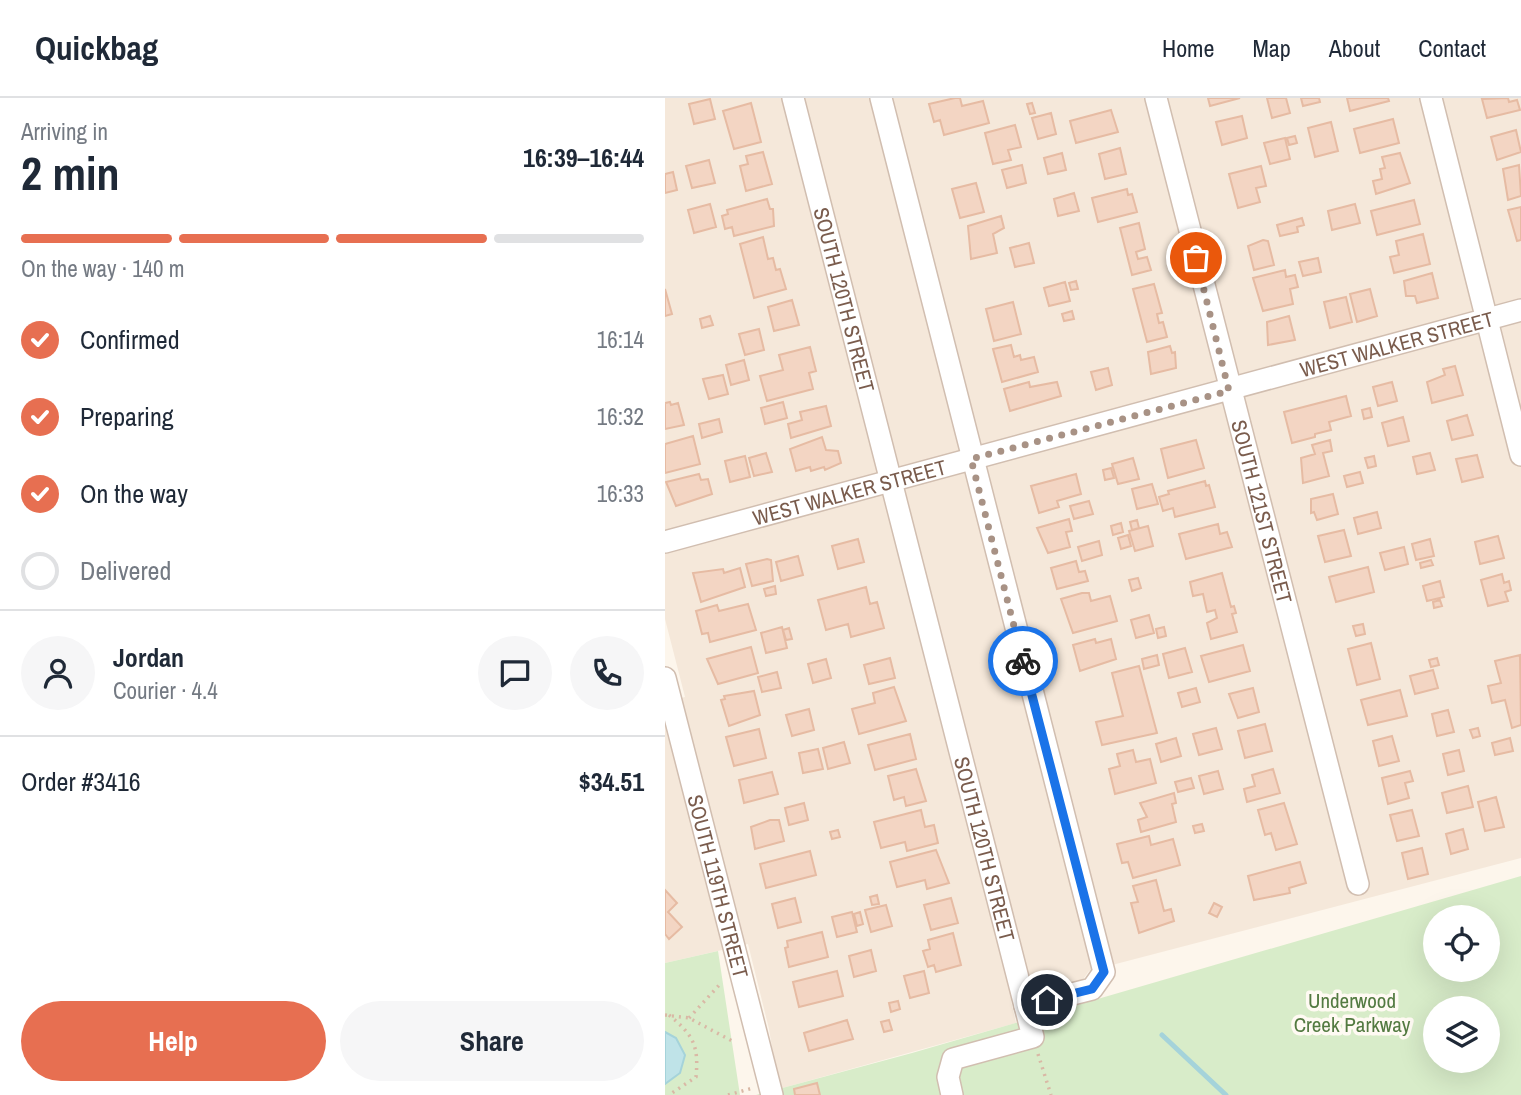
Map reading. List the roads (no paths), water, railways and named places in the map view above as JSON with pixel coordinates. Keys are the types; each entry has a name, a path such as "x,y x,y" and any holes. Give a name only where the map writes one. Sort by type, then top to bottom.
{"street":[{"name":"SOUTH 120TH STREET","path":"793,98 1033,1037 953,1059 948,1077 952,1095"},
{"path":"881,98 1104,972 1092,989 1025,1006"},
{"name":"SOUTH 121ST STREET","path":"1156,98 1229,391 1358,884"},
{"path":"1431,98 1521,456"},
{"name":"WEST WALKER STREET","path":"665,542 1521,310"},
{"name":"SOUTH 119TH STREET","path":"665,678 772,1095"}],"water":[{"path":"665,1032 676,1038 685,1055 680,1073 665,1084"}],"waterway":[{"path":"1162,1035 1226,1095"}],"park label":[{"name":"Underwood Creek Parkway","path":"1352,1012"}]}
